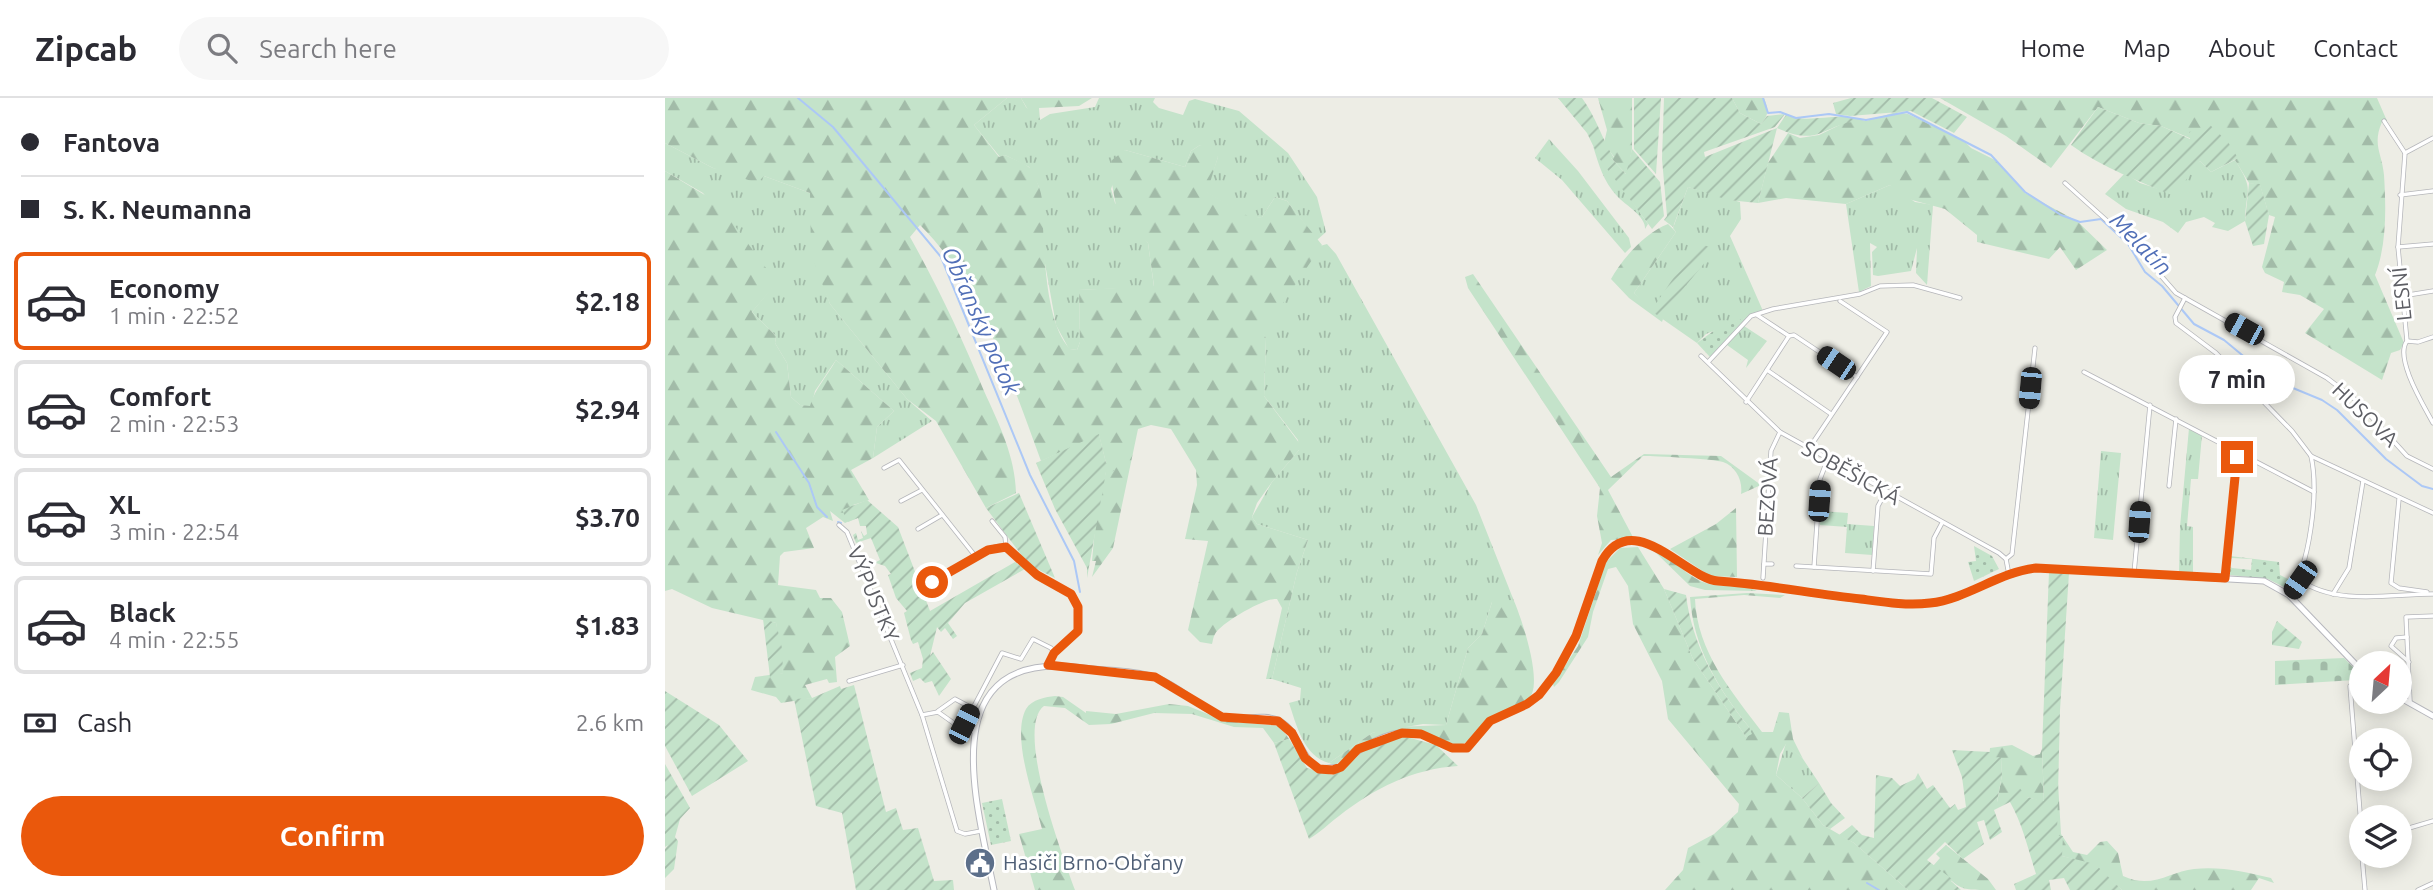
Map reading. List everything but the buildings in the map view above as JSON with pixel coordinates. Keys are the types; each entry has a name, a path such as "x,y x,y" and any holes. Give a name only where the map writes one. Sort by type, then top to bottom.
{"main road":[{"path":"994,890 972,768 973,731 986,702 997,688 1014,675 1048,665 1155,677 1222,717 1278,721 1292,733 1305,758 1319,769 1333,770 1341,767 1358,749 1402,733 1421,734 1452,748 1467,748 1490,721 1527,704 1539,695 1572,646 1605,555 1618,544 1636,543 1662,549 1714,581 1743,582 1791,591 1907,604 1944,600 2009,575 2042,568 2264,581 2289,595 2349,658"},
{"path":"2412,702 2433,716"}],"street":[{"path":"2384,121 2405,153 2433,138"},
{"name":"LESNÍ","path":"2405,153 2398,247 2406,341 2403,351 2411,381 2433,423"},
{"name":"HUSOVA","path":"2065,183 2134,245 2167,284 2185,298 2327,378 2357,401 2407,456 2433,469"},
{"path":"2400,195 2433,191"},
{"name":"LESNÍ","path":"2398,247 2433,244"},
{"path":"1709,361 1751,316 1773,309 1860,294 1880,285 1913,285 1961,298"},
{"path":"2402,296 2433,291"},
{"path":"2185,298 2179,306 2176,323 2216,353 2292,431 2311,456 2433,513"},
{"path":"1845,304 1849,299"},
{"path":"1808,450 1887,332 1840,301"},
{"path":"1757,315 1789,336 1794,335 1857,377"},
{"path":"1745,402 1789,336"},
{"path":"2406,341 2418,342 2433,337"},
{"path":"2009,575 2006,559 2012,554 2035,348"},
{"name":"SOBĚŠICKÁ","path":"1701,356 1709,361 1745,402 1780,432 1827,461 2006,559"},
{"path":"1767,370 1832,415"},
{"path":"2084,372 2314,492"},
{"path":"2134,573 2150,405"},
{"path":"2169,486 2176,419"},
{"name":"BEZOVÁ","path":"1763,578 1771,451 1780,432"},
{"path":"2225,578 2235,462 2239,452"},
{"path":"2289,595 2300,580 2314,492 2311,456"},
{"path":"884,468 899,460 976,557"},
{"path":"1814,567 1820,479 1827,461"},
{"path":"2333,593 2349,568 2363,481"},
{"path":"901,501 922,489"},
{"path":"1873,571 1878,506 1885,493"},
{"path":"2399,499 2391,583 2433,594"},
{"path":"918,529 942,515"},
{"path":"992,521 1005,537 1006,547"},
{"path":"1796,566 1931,574 1934,538 1942,523"},
{"name":"VÝPUSTKY","path":"839,525 847,532 903,665 922,715 955,827 965,834 982,831"},
{"path":"932,582 998,546 1006,547 1037,575 1065,589 1076,601 1080,614 1078,631 1054,653 1048,665"},
{"name":"BEZOVÁ","path":"1764,564 1772,564"},
{"path":"2300,580 2313,589 2358,596 2433,594"},
{"path":"2408,651 2406,617 2433,615"},
{"path":"2397,651 2391,646 2396,638 2407,637"},
{"path":"962,729 1002,653 1021,659 1033,639 1051,648 1054,653"},
{"name":"VÝPUSTKY","path":"849,681 903,665"},
{"path":"922,715 938,712 955,699 972,708"},
{"path":"938,712 962,729 973,731"},
{"path":"2352,714 2359,805"},
{"path":"2412,827 2433,821"},
{"path":"2364,868 2365,890"},
{"path":"2418,890 2433,883"}],"green space":[{"path":"665,98 1007,98 974,125 999,157 1005,155 1024,164 1033,172 1042,197 1050,300 1061,336 1070,349 1077,350 1080,342 1079,290 1154,286 1148,243 1118,217 1110,173 1112,160 1125,150 1185,167 1191,151 1200,145 1213,149 1218,157 1207,192 1251,218 1262,217 1275,197 1287,201 1322,245 1263,333 1266,338 1264,396 1300,444 1299,450 1257,503 1252,517 1257,524 1308,540 1297,572 1272,679 1266,679 1282,608 1277,599 1254,606 1234,618 1219,629 1212,644 1200,642 1188,630 1208,541 1185,539 1197,485 1196,470 1171,429 1151,425 1138,429 1113,548 1092,577 1096,561 1092,561 1096,517 1106,471 1113,471 1106,463 1099,435 1041,461 992,336 960,275 941,248 920,225 910,237 967,352 1000,428 1013,466 1016,493 986,508 936,421 907,399 830,304 811,255 810,193 764,176 757,183 713,168 665,143"},
{"path":"1007,98 1021,98 1040,120 1050,114 1095,107 1099,98 1155,98 1153,102 1159,108 1183,115 1189,101 1195,99 1239,111 1288,153 1317,197 1326,232 1317,240 1287,201 1275,197 1262,217 1251,219 1206,192 1218,157 1200,145 1191,151 1185,167 1125,150 1111,189 1115,203 1148,243 1154,287 1079,290 1080,342 1077,350 1069,349 1056,325 1044,258 1039,187 1029,167 1005,155 1000,157 974,125"},
{"path":"1021,98 1092,98 1079,106 1039,108 1040,120 1033,118"},
{"path":"1558,98 1582,98 1614,158 1611,158 1626,174 1632,149 1660,182 1664,216 1652,229 1599,158 1587,133"},
{"path":"1598,98 1632,98 1632,149 1627,175 1611,158 1614,157 1604,143 1607,130"},
{"path":"1634,98 1661,98 1656,174 1634,149"},
{"path":"1664,98 1732,98 1740,113 1761,124 1767,116 1785,114 1775,127 1704,152 1705,157 1777,128 1758,203 1728,200 1688,187 1673,227 1664,220 1667,216 1662,159"},
{"path":"1732,98 1764,98 1767,112 1761,124 1740,113"},
{"path":"1851,98 1932,98 1967,117 1954,133 1911,111 1850,116 1836,114 1833,103"},
{"path":"1940,98 2377,98 2387,121 2382,122 2378,137 2384,175 2385,213 2384,239 2375,275 2404,343 2400,350 2391,353 2382,380 2305,333 2324,309 2300,295 2282,292 2284,282 2265,273 2262,267 2275,217 2269,215 2260,185 2249,183 2235,160 2237,158 2161,126 2139,123 2098,107 2051,168 2006,136"},
{"path":"2098,107 2139,123 2161,126 2190,139 2189,132 2210,125 2228,142 2238,158 2211,172 2200,161 2174,196 2108,167 2071,145"},
{"path":"1896,112 1908,114 1963,140 1971,148 1997,161 2025,193 2077,221 2107,250 2076,270 2060,247 2049,259 1977,242 1977,235 1945,209 1901,197 1890,185 1846,204 1786,198 1758,203 1768,163 1788,133 1800,138 1819,135 1848,121 1866,121"},
{"path":"1786,115 1805,119 1845,117 1865,121 1851,122 1805,136 1777,128"},
{"path":"1549,139 1578,171 1629,238 1631,247 1625,253 1562,180 1535,158"},
{"path":"665,143 713,168 764,176 810,193 822,280 830,304 907,399 932,421 873,458 877,427 894,411 836,360 815,391 811,407 800,405 791,397 787,363 775,343 776,336 752,312 774,285 703,193 665,171"},
{"path":"1593,146 1648,224 1645,229 1639,215 1608,185"},
{"path":"2235,160 2245,178 2248,195 2245,221 2228,231 2212,227 2215,223 2204,217 2186,222 2178,233 2163,222 2126,209 2105,194 2125,173 2140,183 2165,191 2200,161 2211,172"},
{"path":"665,171 718,203 769,272 775,285 752,312 776,336 775,343 787,363 791,397 800,405 810,406 836,360 894,411 877,427 873,458 851,470 869,500 853,505 861,516 845,523 830,511 833,521 823,517 806,528 814,548 784,552 780,556 778,585 816,590 820,598 831,598 842,612 850,646 835,657 837,682 829,683 827,679 805,685 812,698 781,703 776,697 751,690 755,677 783,673 776,623 712,608 672,589 665,591"},
{"path":"2249,183 2260,184 2269,215 2264,244 2253,246 2245,221"},
{"path":"1890,185 1915,202 1933,205 1927,285 1916,273 1917,248 1911,271 1873,275 1872,252 1877,247 1870,243 1871,286 1859,292 1846,204"},
{"path":"1688,187 1740,202 1741,219 1730,236 1763,311 1706,334 1697,343 1651,311 1634,293 1676,232 1673,228"},
{"path":"1668,224 1676,232 1634,293 1663,319 1662,322 1629,298 1611,279 1635,247 1651,233"},
{"path":"1697,243 1716,249 1660,317 1651,311"},
{"path":"1327,244 1336,254 1476,505 1514,601 1492,602 1482,634 1468,648 1446,725 1423,724 1372,733 1329,763 1313,754 1302,739 1289,703 1300,700 1301,688 1272,679 1297,572 1308,540 1257,524 1252,517 1272,482 1299,450 1298,440 1264,396 1266,338 1262,333 1320,246"},
{"path":"1473,274 1611,477 1644,454 1721,456 1761,485 1741,494 1738,475 1732,467 1723,462 1643,456 1608,490 1634,539 1611,540 1598,555 1602,543 1597,516 1600,488 1468,288 1465,277"},
{"path":"1750,316 1710,357 1697,343 1716,329"},
{"path":"1744,326 1767,341 1746,368 1748,360 1727,345"},
{"path":"2189,428 2202,435 2198,479 2191,479 2187,526 2193,527 2193,573 2179,572 2180,527"},
{"path":"1099,434 1106,463 1112,463 1114,471 1106,472 1087,578 1087,568 1055,509 1036,463"},
{"path":"2101,451 2121,453 2113,540 2094,538"},
{"path":"1019,493 1055,578 1029,565 986,508"},
{"path":"867,500 898,527 930,611 1015,562 1025,569 965,603 948,623 957,636 953,639 945,628 941,632 937,627 930,656 933,652 951,679 939,696 932,681 925,683 920,678 913,681 910,673 922,668 923,659 918,642 913,644 911,640 904,613 907,611 896,598 888,575 891,574 885,566 876,563 866,567 880,560 871,538 856,543 853,535 856,533 858,540 863,538 861,531 864,536 867,534 866,526 860,526 858,518 848,522 842,510"},
{"path":"1736,508 1737,577 1710,576 1670,549 1716,524"},
{"path":"1821,511 1848,513 1847,524 1874,526 1872,555 1845,553 1847,527 1820,525"},
{"path":"1974,546 1992,556 1999,569 1974,581 1968,562 1976,561"},
{"path":"1638,547 1664,589 1693,659 1746,737 1749,727 1717,682 1702,650 1690,597 1747,593 1785,595 1780,598 1744,595 1695,599 1697,618 1709,654 1728,686 1762,732 1773,732 1779,712 1789,713 1793,739 1803,759 1786,744 1780,754 1776,775 1802,798 1823,825 1854,843 1908,890 1665,890 1683,870 1688,848 1714,834 1738,812 1739,804 1668,719 1662,681 1633,624 1628,586 1616,567 1608,569 1593,612 1588,637 1559,682 1554,687 1553,684 1578,646 1606,562 1620,548"},
{"path":"1653,550 1701,581 1757,591 1705,590 1690,586"},
{"path":"2230,556 2279,562 2280,575 2296,583 2288,589 2268,579 2230,575 2228,565 2251,570 2252,559 2232,558 2229,561"},
{"path":"2049,572 2069,573 2060,710 2057,836 2063,836 2062,856 2095,864 2122,890 2070,890 2064,878 2049,880 2051,890 2016,890 2014,884 2036,874 2022,828 2010,802 1994,810 2002,832 1990,840 1984,820 1977,822 1984,844 1963,859 1945,842 1927,860 1952,879 1961,890 1908,890 1854,843 1839,835 1852,825 1862,835 1874,838 1876,775 1892,778 1900,786 1915,779 1918,773 1927,789 1933,785 1950,808 1955,804 1958,810 1966,807 1962,777 1952,750 1990,752 1990,758 2001,757 2002,775 1997,802 2018,786 2027,797 2044,801 2042,749"},
{"path":"1664,589 1686,595 1694,631 1708,665 1752,734 1746,737 1693,659"},
{"path":"1497,598 1514,601 1526,636 1534,680 1533,692 1528,699 1493,716 1470,740 1462,744 1449,743 1414,730 1401,730 1377,737 1335,765 1329,763 1372,733 1394,727 1446,725 1468,648 1482,634 1492,602"},
{"path":"763,619 776,623 782,648 783,673 770,677"},
{"path":"2277,621 2302,642 2299,649 2272,645 2272,632"},
{"path":"2344,658 2349,663 2349,680 2275,685 2275,661"},
{"path":"854,685 886,812 896,808 903,830 918,828 934,881 953,880 954,890 856,890 842,813 816,806 794,699 812,698 840,686 841,689"},
{"path":"665,691 719,725 748,761 692,796 665,746"},
{"path":"1055,696 1063,697 1086,713 1116,714 1169,704 1188,706 1225,721 1280,726 1289,739 1274,743 1263,728 1234,727 1192,714 1154,713 1111,724 1089,725 1065,708 1044,706 1036,719 1038,766 1052,824 1075,890 1035,890 1019,834 1042,829 1025,768 1022,721 1026,709 1032,703"},
{"path":"1403,736 1436,745 1458,766 1425,771 1380,789 1309,839 1274,743 1289,739 1307,768 1332,775 1346,767 1363,751"},
{"path":"1786,743 1803,759 1819,783 1802,798 1776,775"},
{"path":"2012,745 2033,756 2040,754 2042,749 2044,802 2027,797 1997,803 2002,775 2001,758 1989,758 1990,748"},
{"path":"665,764 690,808 680,819 675,837 678,841 674,869 665,878 665,849 668,845 665,847"},
{"path":"2057,766 2061,834 2073,852 2087,855 2100,842 2107,841 2118,853 2123,876 2133,880 2152,880 2186,870 2213,868 2271,878 2274,883 2259,878 2251,890 2122,890 2094,865 2062,856 2057,836"},
{"path":"1819,783 1831,803 1845,818 1830,829 1823,825 1802,798"},
{"path":"1002,799 1011,841 991,845 982,803"},
{"path":"1946,845 1988,879 1996,890 1966,889 1933,866 1940,858 1936,854"}],"waterway":[{"name":"Obřanský potok","path":"798,98 833,127 941,257 1030,475 1074,561 1080,592"},
{"name":"Melatín","path":"1763,98 1768,113 1780,112 1796,118 1829,114 1866,120 1907,112 1991,155 2025,192 2061,215 2080,222 2101,219 2128,244 2145,272 2162,286 2194,324 2224,340 2271,379 2322,400 2337,410 2386,459 2422,486 2433,489"},
{"path":"776,432 809,483 817,507 827,517"},
{"path":"1867,883 1879,890"}],"place":[{"name":"Hasiči Brno-Obřany","path":"980,863"}],"route":[{"path":"932,582 988,550 998,546 1010,549 1037,575 1071,594 1078,607 1078,631 1054,653 1048,665 1155,677 1222,717 1269,718 1278,721 1292,733 1310,764 1319,769 1333,770 1341,767 1358,749 1402,733 1421,734 1452,748 1467,748 1490,721 1533,701 1567,656 1579,630 1602,561 1610,548 1618,544 1636,543 1662,549 1714,581 1743,582 1791,591 1907,604 1944,600 2009,575 2036,568 2225,578 2237,457"}]}
